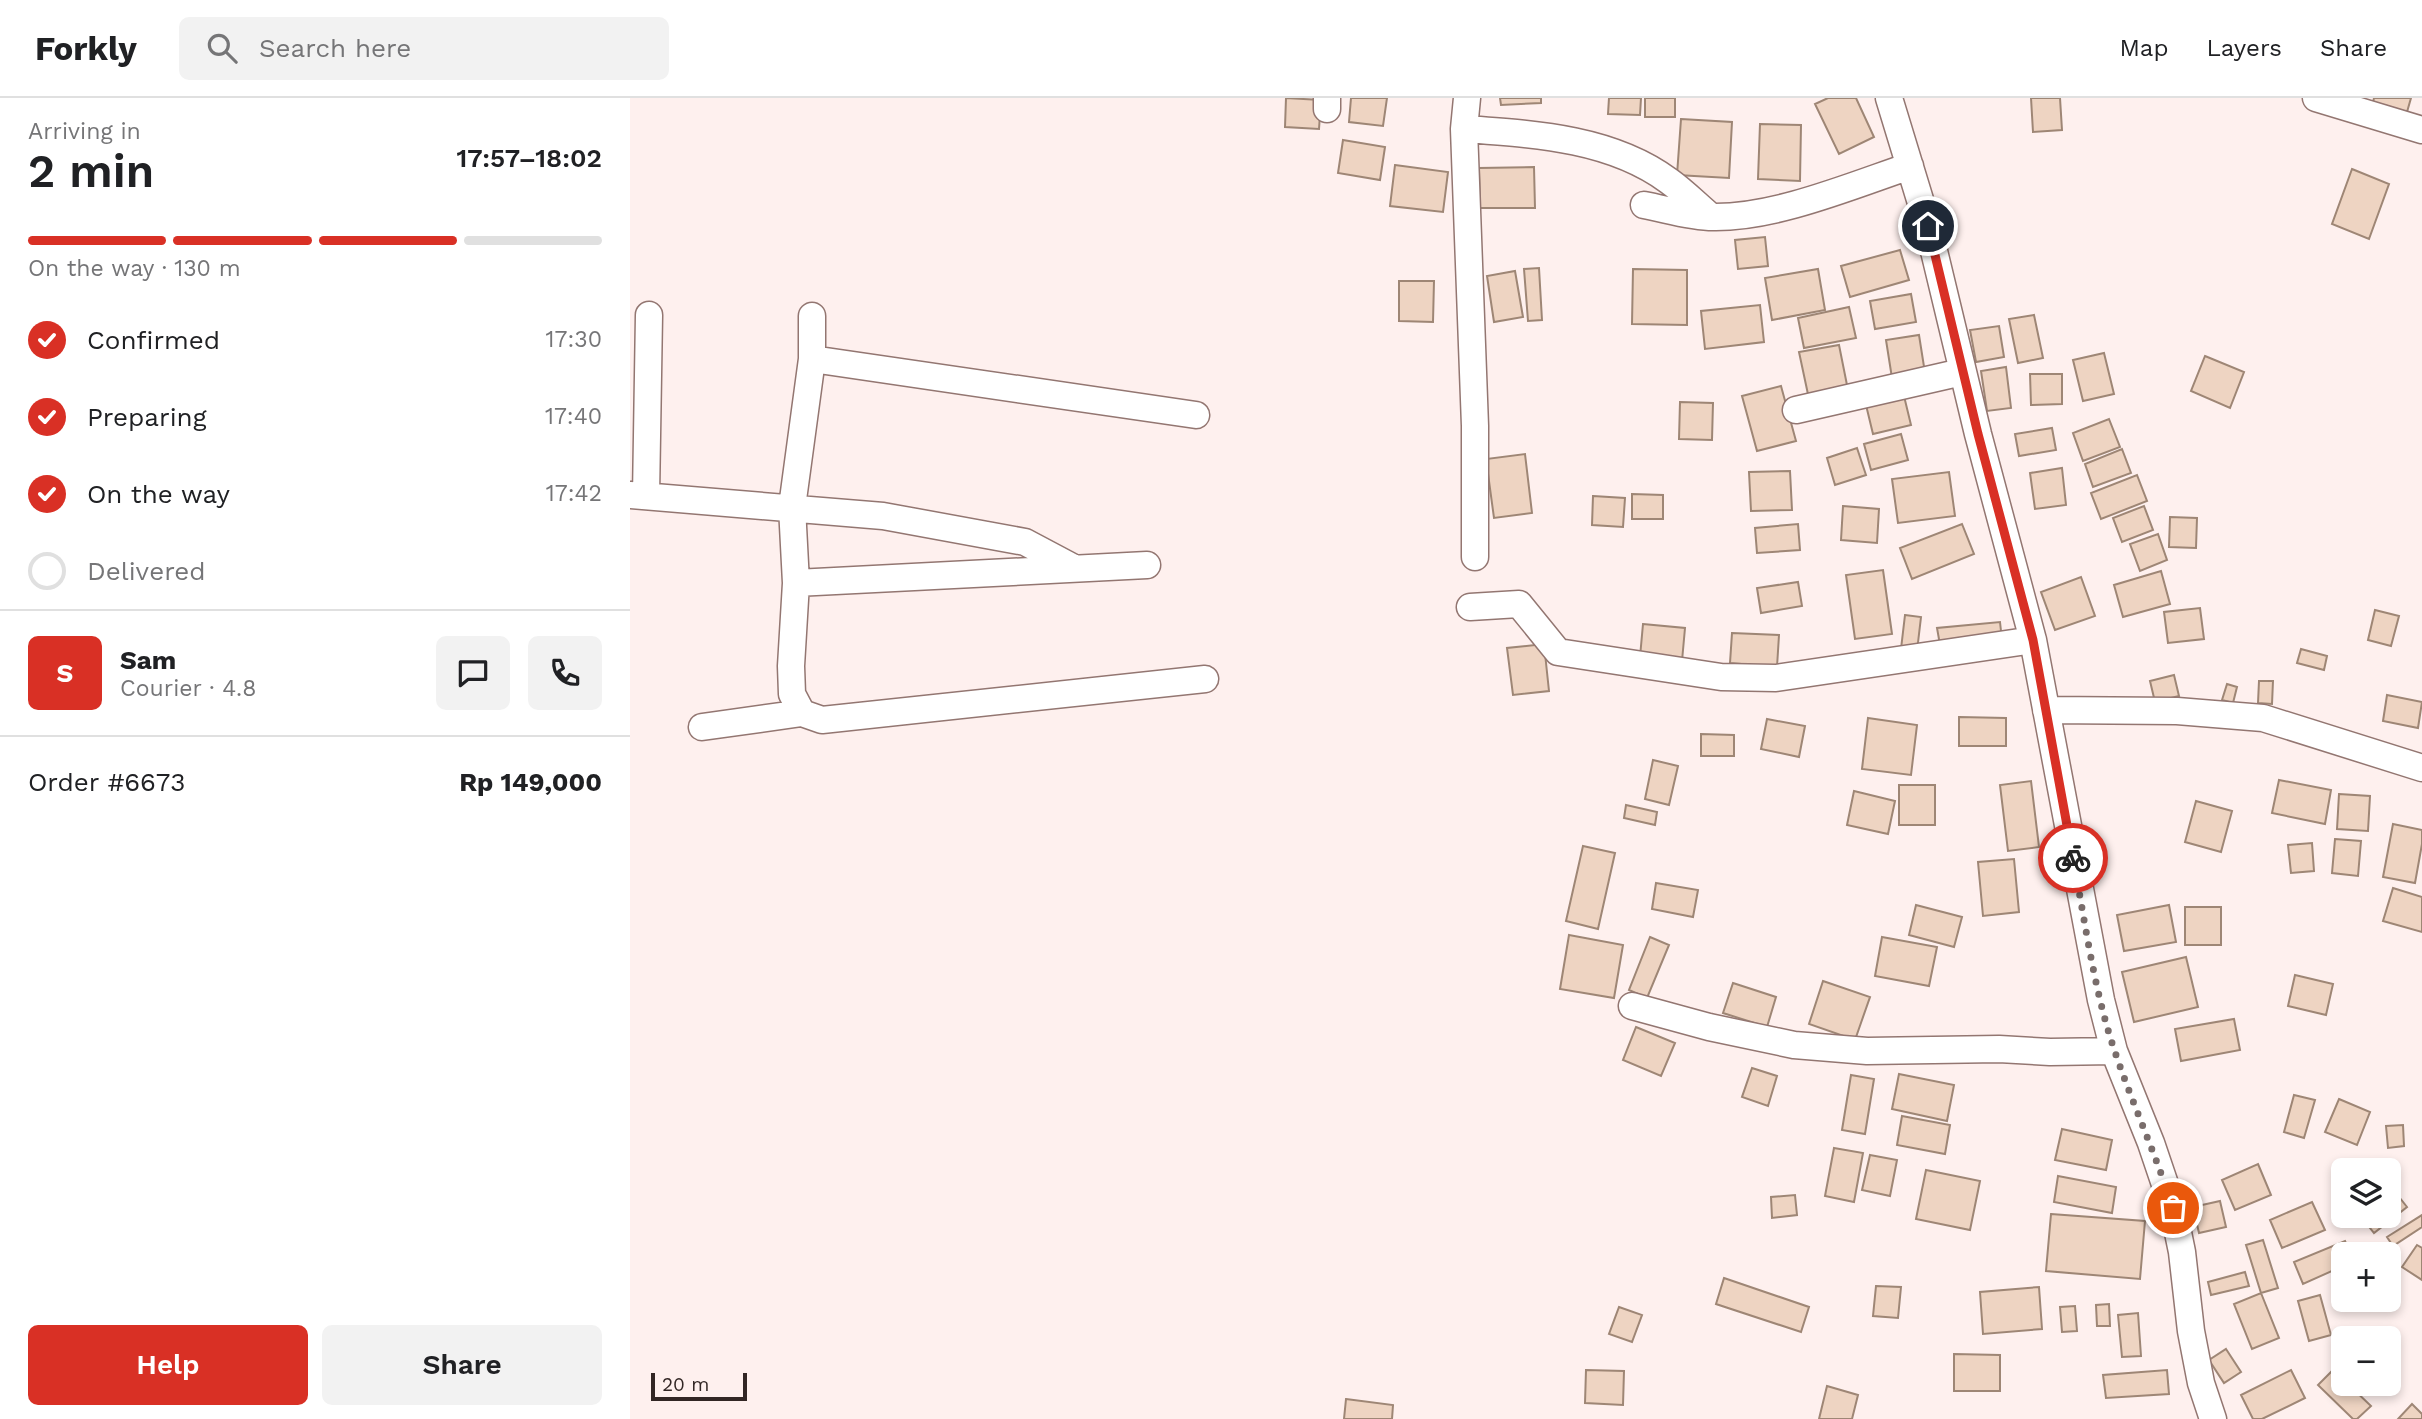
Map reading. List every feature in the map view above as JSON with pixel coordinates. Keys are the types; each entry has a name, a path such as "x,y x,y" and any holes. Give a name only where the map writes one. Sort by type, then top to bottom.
{"street":[{"path":"1467,98 1465,129 1475,426 1475,557"},
{"path":"1889,98 1928,226 1962,372 2033,640 2098,987 2114,1051 2151,1143 2173,1208 2201,1383 2213,1419"},
{"path":"2316,98 2422,130"},
{"path":"1465,129 1570,140 1621,154 1668,180 1712,217"},
{"path":"1644,205 1712,217 1757,213 1804,201 1910,166"},
{"path":"649,315 638,495 883,516 1025,542 1074,568"},
{"path":"802,713 792,694 796,583 792,508 812,359 812,316"},
{"path":"812,359 1196,415"},
{"path":"1796,410 1962,372"},
{"path":"796,583 1147,565"},
{"path":"1469,607 1519,604 1558,652 1721,677 1776,678 2033,640"},
{"path":"702,727 802,713 822,720 1205,679"},
{"path":"2046,710 2177,712 2263,718 2422,768"},
{"path":"1632,1006 1709,1027 1794,1045 1867,1051 2114,1051"}],"building":[{"path":"1286,98 1321,100 1319,129 1285,127"},
{"path":"1351,98 1387,98 1383,126 1349,122"},
{"path":"1500,98 1541,98 1541,103 1501,105"},
{"path":"1609,98 1641,98 1640,115 1608,114"},
{"path":"1645,98 1675,98 1675,117 1645,117"},
{"path":"1828,98 1856,98 1874,137 1839,154 1815,104"},
{"path":"2031,98 2060,98 2062,130 2033,132"},
{"path":"2374,98 2411,98 2407,112 2373,102"},
{"path":"1681,119 1732,122 1729,178 1677,175"},
{"path":"1760,124 1801,125 1800,181 1758,179"},
{"path":"1343,140 1385,147 1380,180 1338,173"},
{"path":"1395,165 1448,172 1443,212 1390,206"},
{"path":"1534,167 1535,208 1480,208 1479,168"},
{"path":"2352,169 2389,184 2369,239 2332,224"},
{"path":"1765,237 1768,266 1738,269 1735,240"},
{"path":"1900,250 1909,280 1850,297 1841,266"},
{"path":"1539,268 1542,320 1528,321 1524,269"},
{"path":"1633,269 1687,270 1687,325 1632,324"},
{"path":"1818,269 1825,310 1772,320 1765,278"},
{"path":"1515,271 1523,317 1494,322 1487,276"},
{"path":"1399,281 1434,281 1433,322 1399,321"},
{"path":"1911,294 1916,322 1875,329 1870,301"},
{"path":"1760,305 1764,342 1705,349 1701,311"},
{"path":"1849,307 1856,338 1804,348 1798,318"},
{"path":"2034,315 2043,358 2018,363 2009,319"},
{"path":"1999,326 2004,357 1976,362 1970,330"},
{"path":"1919,335 1925,373 1892,378 1886,340"},
{"path":"1839,345 1848,390 1809,399 1799,352"},
{"path":"2104,353 2114,394 2083,401 2073,360"},
{"path":"2205,356 2244,372 2230,408 2191,391"},
{"path":"2006,367 2011,408 1987,411 1981,371"},
{"path":"2030,374 2062,374 2062,404 2031,405"},
{"path":"1781,386 1796,441 1757,451 1742,396"},
{"path":"1904,396 1911,425 1873,434 1866,405"},
{"path":"1680,402 1713,403 1712,440 1679,439"},
{"path":"2109,419 2120,447 2083,461 2073,433"},
{"path":"2052,428 2056,450 2019,456 2015,434"},
{"path":"1901,434 1908,460 1871,470 1864,444"},
{"path":"1857,448 1866,475 1835,485 1827,458"},
{"path":"2122,449 2131,473 2093,487 2085,464"},
{"path":"1525,454 1532,513 1494,518 1486,459"},
{"path":"2062,468 2066,505 2035,509 2030,473"},
{"path":"1790,471 1792,510 1751,511 1749,472"},
{"path":"1949,472 1955,516 1898,523 1892,479"},
{"path":"2137,475 2147,501 2101,519 2091,493"},
{"path":"1632,494 1663,495 1663,519 1632,519"},
{"path":"1593,496 1625,498 1623,527 1592,525"},
{"path":"1843,506 1879,509 1877,543 1841,540"},
{"path":"2144,506 2153,530 2122,542 2113,518"},
{"path":"2170,517 2197,518 2196,548 2169,547"},
{"path":"1798,524 1800,550 1757,553 1755,528"},
{"path":"1962,524 1974,554 1912,579 1900,548"},
{"path":"2158,534 2167,560 2140,571 2130,544"},
{"path":"1883,570 1892,634 1855,639 1846,575"},
{"path":"2161,571 2170,604 2123,617 2114,585"},
{"path":"2081,577 2095,616 2055,630 2041,592"},
{"path":"1798,582 1802,606 1761,613 1757,588"},
{"path":"2200,608 2204,639 2168,643 2164,612"},
{"path":"2375,610 2399,616 2391,646 2368,640"},
{"path":"1905,615 1921,617 1917,651 1901,649"},
{"path":"2000,622 2002,640 1940,645 1937,628"},
{"path":"1643,624 1685,628 1682,661 1640,657"},
{"path":"1732,633 1779,635 1777,667 1730,663"},
{"path":"1544,644 1549,691 1513,695 1507,648"},
{"path":"2301,649 2327,656 2324,670 2297,663"},
{"path":"2174,675 2179,696 2155,702 2150,681"},
{"path":"2259,681 2273,681 2272,704 2258,703"},
{"path":"2227,684 2237,687 2233,703 2222,700"},
{"path":"2387,695 2422,702 2418,728 2383,721"},
{"path":"1959,717 2006,718 2006,746 1959,746"},
{"path":"1868,718 1917,725 1911,775 1862,769"},
{"path":"1767,719 1805,726 1799,757 1761,749"},
{"path":"1701,734 1734,735 1734,756 1701,756"},
{"path":"1653,760 1678,766 1669,805 1645,799"},
{"path":"2279,780 2331,790 2325,824 2272,813"},
{"path":"2031,781 2039,847 2008,851 2000,785"},
{"path":"1899,785 1935,785 1935,825 1899,825"},
{"path":"1854,791 1895,801 1888,834 1847,825"},
{"path":"2339,794 2370,796 2368,831 2337,829"},
{"path":"2196,801 2232,811 2221,852 2185,842"},
{"path":"1626,805 1657,812 1655,825 1624,818"},
{"path":"2393,824 2422,830 2415,883 2383,877"},
{"path":"2335,839 2361,841 2358,876 2332,873"},
{"path":"2312,843 2314,871 2291,873 2288,845"},
{"path":"1583,846 1615,853 1598,929 1566,921"},
{"path":"2014,859 2019,912 1983,916 1978,862"},
{"path":"1656,883 1698,890 1693,917 1652,909"},
{"path":"2393,888 2422,897 2422,932 2383,921"},
{"path":"1916,905 1962,917 1954,947 1909,935"},
{"path":"2169,905 2176,942 2124,951 2117,915"},
{"path":"2185,907 2221,907 2221,945 2185,945"},
{"path":"1569,935 1623,945 1614,998 1560,989"},
{"path":"1650,937 1669,945 1647,998 1629,990"},
{"path":"1882,937 1937,947 1929,986 1875,976"},
{"path":"2186,957 2198,1007 2134,1022 2122,972"},
{"path":"2295,975 2333,984 2326,1015 2288,1006"},
{"path":"1823,981 1870,997 1855,1040 1809,1024"},
{"path":"1733,983 1776,997 1767,1027 1723,1013"},
{"path":"2234,1019 2240,1050 2181,1061 2175,1029"},
{"path":"1636,1027 1675,1043 1661,1076 1623,1060"},
{"path":"1752,1068 1777,1076 1768,1106 1742,1097"},
{"path":"1899,1074 1954,1085 1947,1121 1892,1109"},
{"path":"1851,1075 1874,1079 1865,1134 1842,1130"},
{"path":"2294,1095 2315,1100 2304,1138 2284,1132"},
{"path":"2339,1099 2370,1112 2357,1145 2325,1132"},
{"path":"1902,1116 1950,1125 1945,1154 1897,1145"},
{"path":"2403,1125 2404,1146 2388,1148 2386,1126"},
{"path":"2062,1129 2112,1140 2106,1170 2055,1160"},
{"path":"1834,1148 1863,1153 1854,1202 1825,1196"},
{"path":"1870,1155 1897,1160 1890,1196 1862,1190"},
{"path":"2258,1164 2271,1195 2235,1210 2222,1180"},
{"path":"1926,1170 1980,1181 1970,1230 1916,1219"},
{"path":"2058,1176 2116,1187 2112,1213 2054,1202"},
{"path":"1795,1195 1797,1215 1772,1218 1771,1197"},
{"path":"2401,1199 2407,1207 2401,1212"},
{"path":"2220,1201 2226,1227 2199,1233 2193,1207"},
{"path":"2312,1202 2325,1230 2282,1248 2270,1220"},
{"path":"2051,1214 2145,1221 2140,1279 2046,1271"},
{"path":"2422,1215 2422,1227 2399,1242 2390,1242 2387,1237"},
{"path":"2263,1240 2278,1288 2261,1293 2246,1245"},
{"path":"2417,1245 2422,1248 2422,1280 2402,1267"},
{"path":"2331,1247 2331,1271 2303,1284 2294,1262"},
{"path":"2245,1272 2249,1286 2211,1295 2208,1282"},
{"path":"1724,1278 1809,1307 1801,1332 1716,1304"},
{"path":"1876,1286 1901,1287 1898,1318 1873,1316"},
{"path":"2039,1287 2042,1329 1983,1334 1980,1292"},
{"path":"2261,1293 2279,1338 2252,1349 2234,1304"},
{"path":"2320,1295 2331,1335 2309,1341 2298,1301"},
{"path":"2109,1304 2110,1326 2097,1326 2096,1305"},
{"path":"2075,1306 2077,1331 2062,1332 2060,1307"},
{"path":"1619,1307 1642,1315 1632,1342 1609,1334"},
{"path":"2138,1313 2141,1356 2122,1357 2118,1315"},
{"path":"2226,1349 2241,1372 2224,1383 2209,1360"},
{"path":"1954,1354 2000,1355 2000,1391 1954,1391"},
{"path":"1586,1370 1624,1371 1623,1405 1585,1403"},
{"path":"2167,1370 2169,1394 2106,1398 2103,1375"},
{"path":"2291,1370 2305,1398 2262,1419 2253,1419 2241,1395"},
{"path":"2331,1372 2331,1396 2361,1396 2371,1406 2357,1419 2353,1419 2318,1385"},
{"path":"1827,1386 1858,1395 1852,1419 1819,1419"},
{"path":"1346,1399 1393,1405 1392,1419 1344,1419"},
{"path":"2412,1404 2422,1414 2422,1419 2398,1419"}],"way so far":[{"path":"2073,858 2101,1000 2114,1051 2151,1143 2173,1208"}],"route":[{"path":"1928,226 1978,434 2033,640 2073,858"}]}
